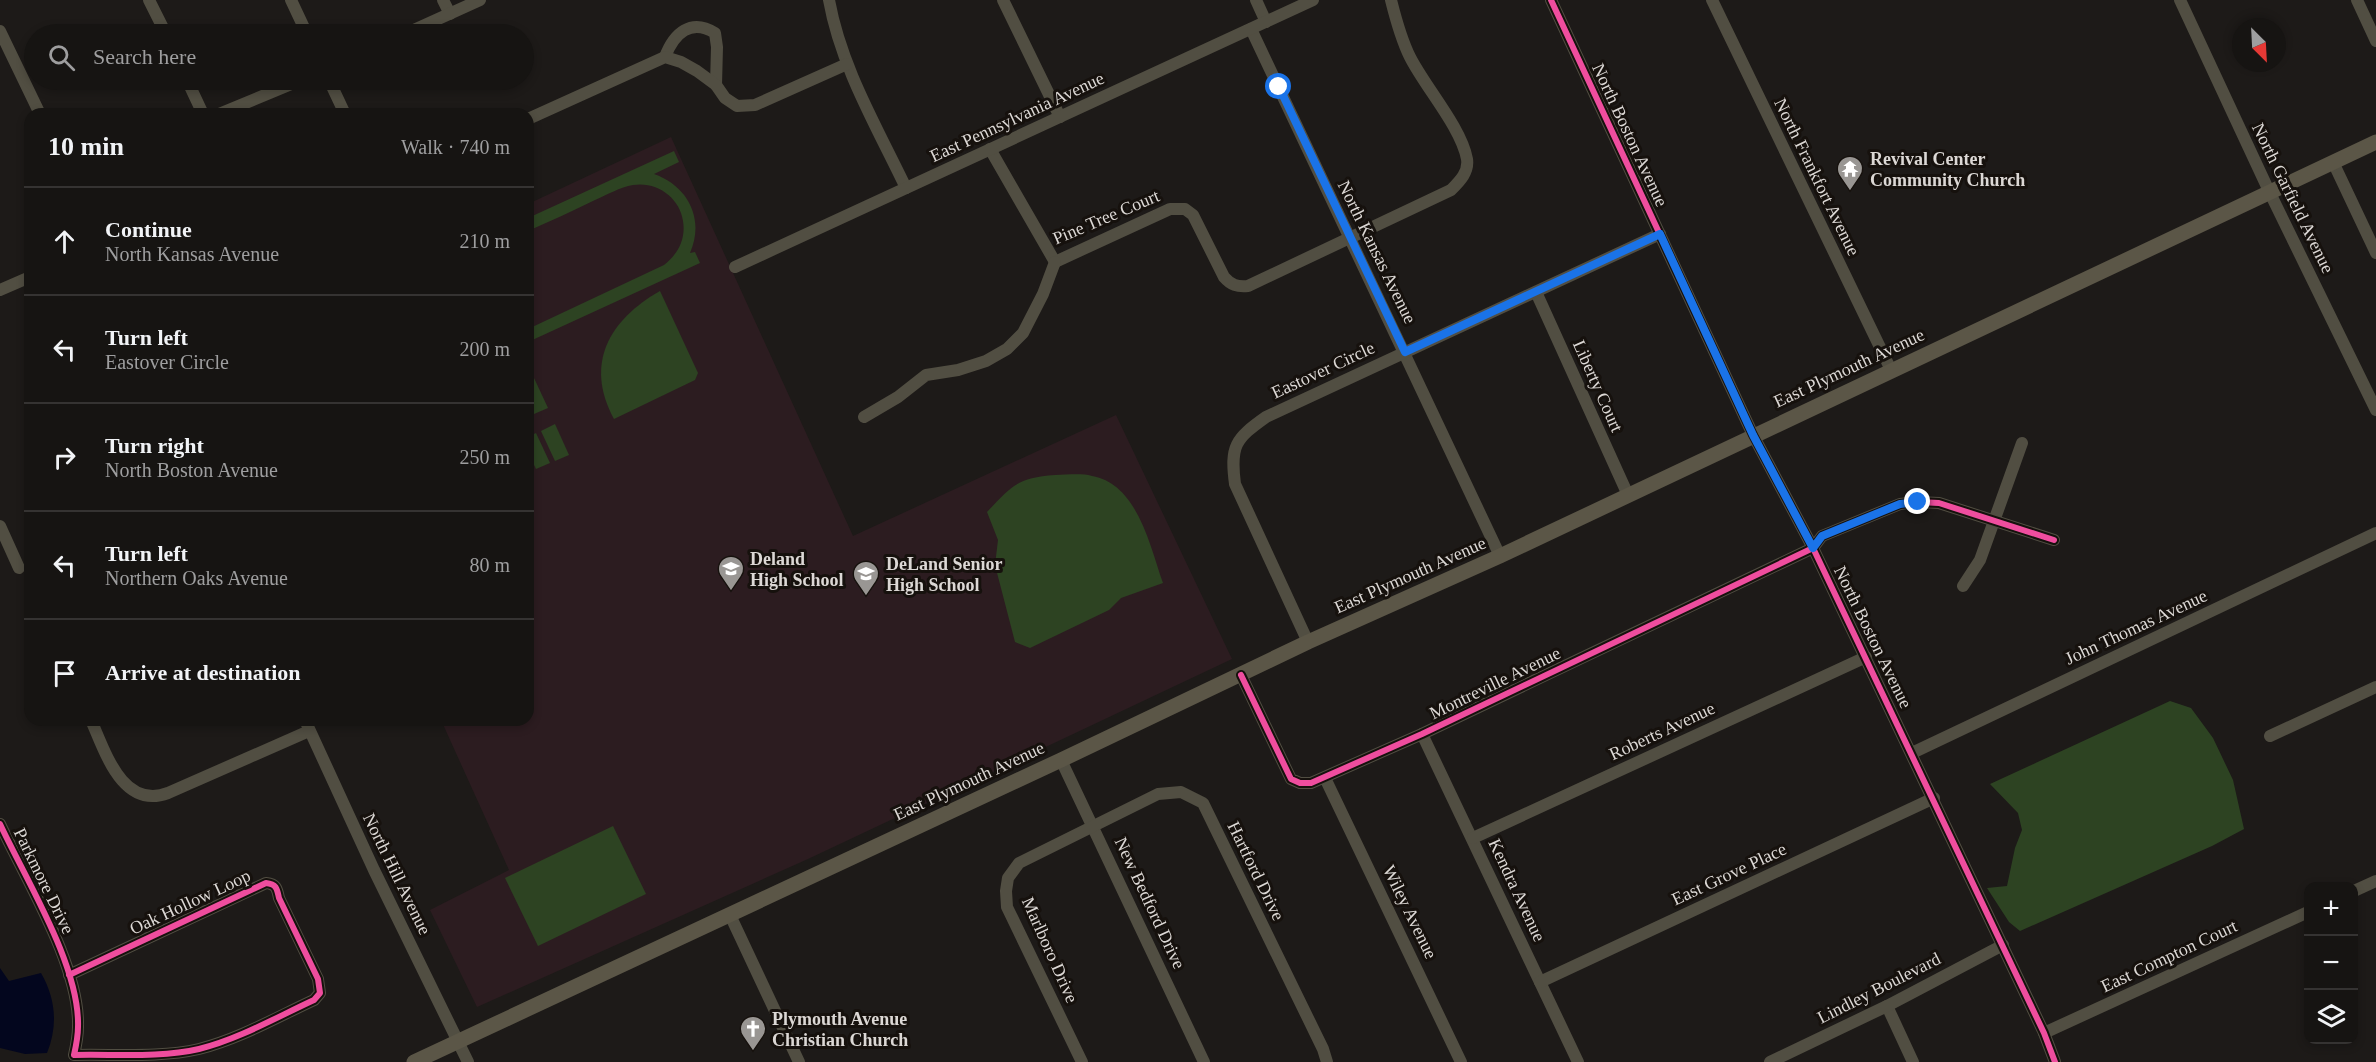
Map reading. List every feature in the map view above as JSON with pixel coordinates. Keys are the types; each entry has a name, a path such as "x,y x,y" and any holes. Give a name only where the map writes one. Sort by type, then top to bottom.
{"main road":[{"name":"East Plymouth Avenue","path":"414,1062 1308,642 1500,556 2376,142"}],"street":[{"path":"149,0 161,24"},
{"path":"291,0 302,24"},
{"path":"443,0 450,14"},
{"path":"428,24 480,0"},
{"path":"829,0 834,27 847,64 906,188"},
{"path":"1003,0 1060,117"},
{"path":"1256,0 1266,22"},
{"name":"East Pennsylvania Avenue","path":"735,267 1313,0"},
{"name":"Pine Tree Court","path":"990,149 1055,262 1170,209 1185,209 1193,215 1224,277 1230,284 1237,287 1248,286 1451,190 1466,171 1467,159 1460,138 1410,57 1398,27 1391,0"},
{"name":"North Boston Avenue","path":"1551,0 1753,435 1813,548 1934,798 2044,1033 2055,1062"},
{"name":"North Frankfort Avenue","path":"1712,0 1891,370"},
{"name":"North Garfield Avenue","path":"2180,0 2269,191 2376,410"},
{"path":"2357,0 2376,40"},
{"path":"665,57 668,48 684,30 696,26 705,27 715,33 716,85"},
{"name":"North Kansas Avenue","path":"1251,29 1500,556"},
{"path":"0,31 24,81"},
{"path":"534,116 665,57 689,66 716,85 725,98 737,106 746,107 795,89 847,64"},
{"path":"28,90 37,108"},
{"path":"192,90 200,108"},
{"path":"233,108 277,90"},
{"path":"334,90 342,108"},
{"path":"2333,162 2376,253"},
{"name":"Eastover Circle","path":"1308,642 1235,484 1232,459 1236,444 1250,428 1266,417 1660,234"},
{"path":"864,417 898,397 926,375 958,370 986,361 1007,349 1023,333 1043,294 1055,262"},
{"path":"0,290 24,280"},
{"name":"Liberty Court","path":"1536,292 1628,495"},
{"path":"1964,585 1980,560 2022,443"},
{"name":"Montreville Avenue","path":"1241,675 1291,779 1300,783 1311,783 1422,734 1813,548 1822,536 1900,504 1940,503 2054,540"},
{"path":"0,526 19,568"},
{"name":"John Thomas Avenue","path":"1912,753 2376,533"},
{"name":"Roberts Avenue","path":"1473,838 1866,657"},
{"path":"2270,736 2376,687"},
{"path":"94,726 115,773 135,793 152,797 168,794 305,726"},
{"name":"North Hill Avenue","path":"307,726 468,1062"},
{"name":"Kendra Avenue","path":"1422,734 1578,1062"},
{"name":"New Bedford Drive","path":"1061,760 1204,1062"},
{"name":"Wiley Avenue","path":"1325,777 1461,1062"},
{"name":"Hartford Drive","path":"1093,825 1158,794 1181,792 1203,803 1323,1049 1327,1062"},
{"name":"East Grove Place","path":"1540,982 1934,798"},
{"name":"Parkmore Drive","path":"0,824 51,930 69,975 76,999 78,1028 74,1060"},
{"name":"Marlboro Drive","path":"1083,1062 1007,907 1006,891 1008,878 1019,863 1093,825"},
{"path":"2358,889 2376,880"},
{"name":"Oak Hollow Loop","path":"69,975 266,883 272,883 277,887 279,898 320,986 320,993 314,1000 209,1046 188,1051 74,1060"},
{"name":"East Compton Court","path":"2044,1033 2304,914"},
{"path":"730,915 799,1062"},
{"name":"Lindley Boulevard","path":"1770,1062 1887,1006 2003,945"},
{"path":"1887,1006 1913,1062"}],"shaded area":[{"name":"DeLand Senior High School","path":"671,137 853,536 1116,415 1232,659 808,859 477,1007 430,910 509,870 444,726 534,726 534,201"}],"green space":[{"path":"674,151 679,162 654,174 666,179 676,187 690,205 695,228 690,253 695,252 700,263 534,339 534,326 664,265 680,246 684,228 681,213 672,198 659,189 642,184 618,189 534,228 534,215"},
{"path":"660,291 698,373 695,380 614,419 605,399 601,380 602,362 607,345 615,330 627,316"},
{"path":"534,378 548,408 534,414"},
{"path":"555,424 569,455 555,461 541,431"},
{"path":"536,433 550,463 536,469 534,465 534,434"},
{"path":"1055,475 1092,476 1108,481 1121,491 1140,519 1163,583 1121,598 1109,610 1030,648 1015,642 995,565 998,540 987,512 1016,484 1032,478"},
{"path":"2170,701 2191,708 2213,738 2233,780 2244,829 2212,846 2020,931 2009,922 1987,888 2007,886 2015,848 2022,830 2018,813 1990,784"},
{"path":"613,826 646,894 538,946 505,878"}],"water":[{"path":"0,968 9,981 41,973 50,993 54,1013 53,1033 47,1053 25,1054 0,1048"}],"cycle path":[{"path":"1551,0 1753,435 1813,548 2044,1033 2055,1062"},
{"path":"1241,675 1291,779 1300,783 1311,783 1422,734 1813,548 1822,536 1900,504 1939,503 2054,540"},
{"path":"0,824 50,924 61,951 70,977 76,1003 78,1027 74,1055 153,1055 199,1049 229,1040 258,1027 314,1000 320,993 318,979 279,898 277,889 272,884 266,883 69,975"}],"place":[{"name":"Revival Center Community Church","path":"1850,192"},
{"name":"Deland High School","path":"731,592"},
{"name":"DeLand Senior High School","path":"866,597"},
{"name":"Plymouth Avenue Christian Church","path":"753,1052"}],"route":[{"path":"1279,87 1405,352 1660,234 1753,435 1813,548 1822,536 1900,504 1918,502"}]}
